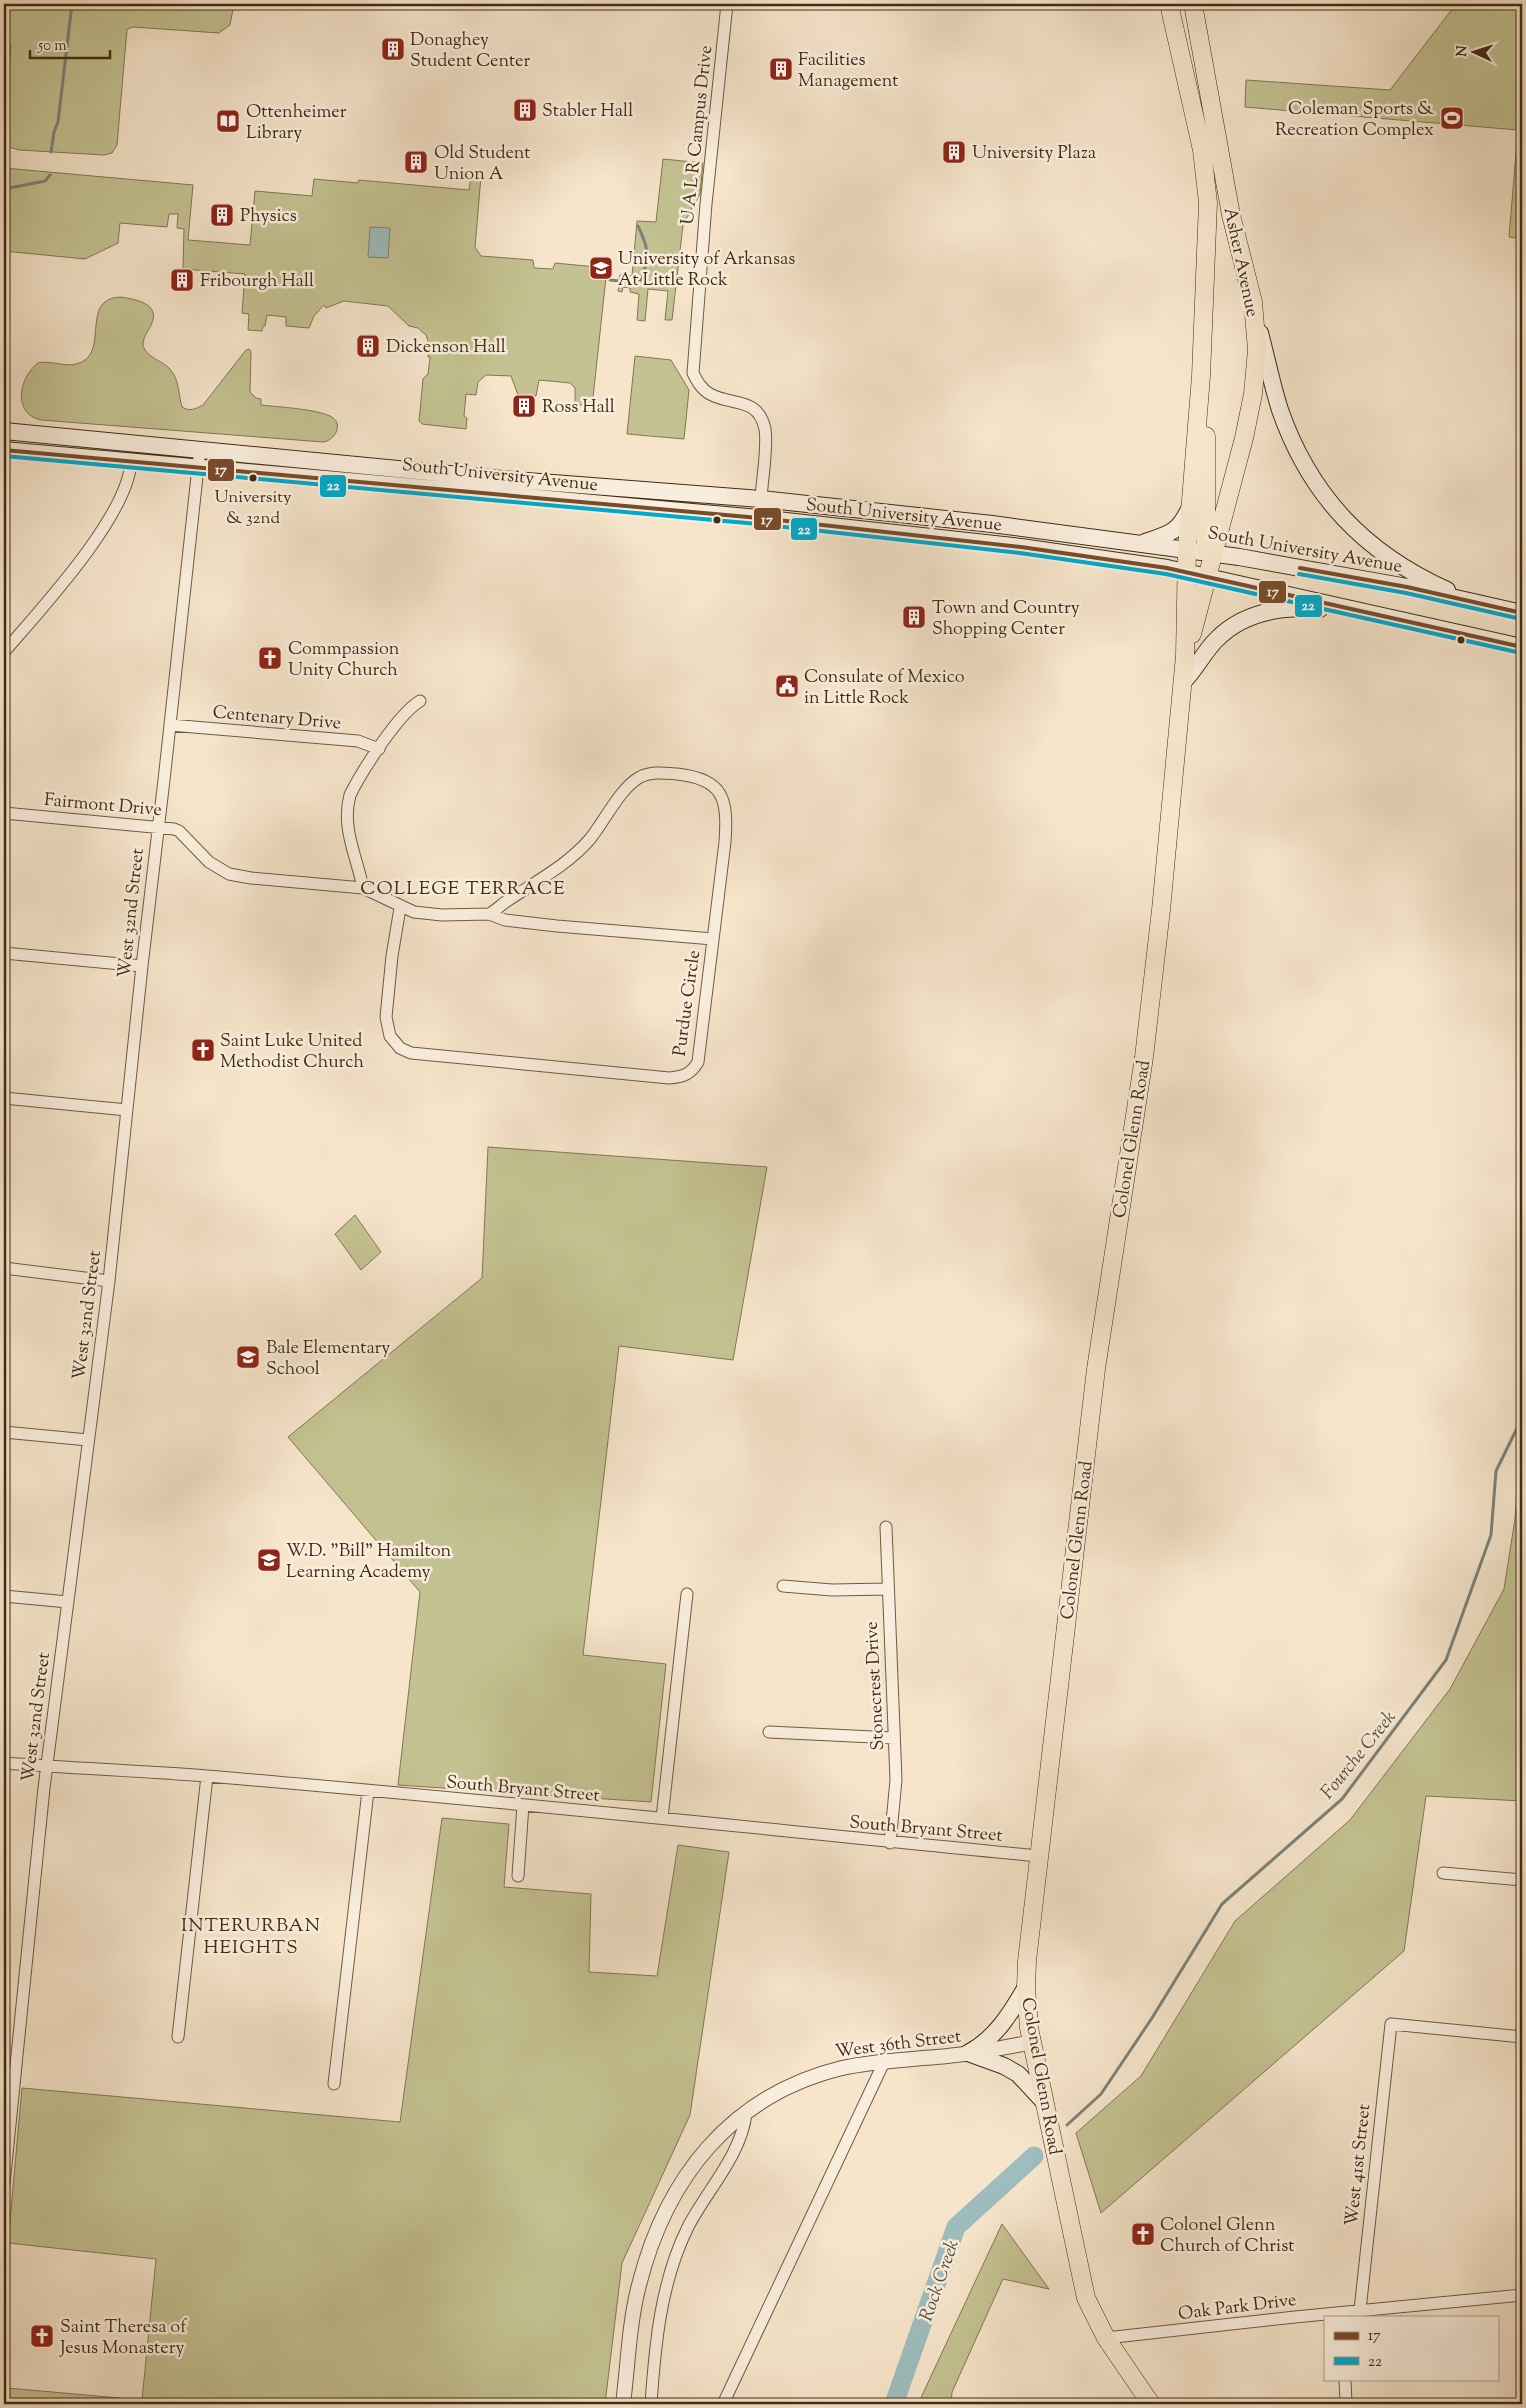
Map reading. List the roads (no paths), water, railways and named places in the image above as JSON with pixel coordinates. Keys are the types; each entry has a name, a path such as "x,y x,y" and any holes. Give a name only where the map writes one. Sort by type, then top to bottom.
{"main road":[{"name":"Asher Avenue","path":"1169,4 1202,150 1208,203 1201,376 1186,573"},
{"name":"Asher Avenue","path":"1192,4 1231,215 1253,302 1257,350 1253,394 1244,438 1210,552"},
{"path":"1253,302 1271,379 1287,428 1303,463 1324,495 1349,525 1381,552 1430,582 1501,608"},
{"name":"Colonel Glenn Road","path":"1185,656 1207,577 1210,552 1206,414 1201,376"},
{"name":"South University Avenue","path":"4,431 501,478 761,499 992,524 1210,552 1407,588 1522,613"},
{"name":"South University Avenue","path":"4,450 769,519 1021,547 1207,577 1522,647"},
{"path":"1139,544 1173,532 1185,519 1190,508"},
{"name":"Colonel Glenn Road","path":"1151,2404 1106,2338 1086,2298 1033,2042 1026,1987 1027,1961 1095,1375 1144,1057 1162,910 1185,656 1186,573"},
{"path":"1183,682 1217,639 1228,629 1247,618 1278,610 1311,608 1362,612"},
{"path":"968,2053 993,2035 1026,1987"},
{"path":"968,2053 1004,2066 1018,2074 1045,2103"}],"street":[{"name":"U A L R Campus Drive","path":"727,4 700,271 693,373 702,388 709,393 749,406 761,418 765,436 761,499"},
{"name":"West 32nd Street","path":"4,2179 44,1788 109,1281 157,827 200,449"},
{"path":"4,652 103,530 117,505 131,461"},
{"path":"363,888 348,828 347,806 355,785 379,749 406,712 420,701"},
{"name":"Centenary Drive","path":"170,725 358,741 379,749"},
{"name":"Purdue Circle","path":"400,908 387,1000 387,1029 400,1048 411,1053 669,1078 683,1077 690,1073 698,1062 727,814 720,794 705,779 687,775 662,772 639,778 626,789 582,848 526,891 489,914"},
{"name":"Fairmont Drive","path":"4,813 157,827 179,831 209,862 230,874 251,878 363,888 400,908 414,912 442,915 489,914 505,920 548,925 713,939"},
{"path":"4,953 142,966"},
{"path":"4,1098 127,1110"},
{"path":"4,1268 109,1281"},
{"path":"4,1432 88,1440"},
{"name":"Stonecrest Drive","path":"886,1527 896,1780 890,1843"},
{"path":"783,1586 832,1590 887,1589"},
{"path":"662,1818 687,1594"},
{"path":"4,1596 68,1602"},
{"path":"769,1732 894,1738"},
{"name":"South Bryant Street","path":"4,1763 207,1776 662,1818 890,1843 1039,1856"},
{"path":"178,2037 207,1776"},
{"path":"334,2084 368,1791"},
{"path":"518,1876 523,1805"},
{"path":"1443,1873 1522,1880"},
{"name":"West 41st Street","path":"1360,2310 1391,2024 1522,2037"},
{"name":"West 36th Street","path":"623,2404 639,2286 647,2257 665,2210 689,2169 721,2133 746,2112 780,2092 822,2074 885,2060 968,2053 1033,2042"},
{"path":"723,2404 885,2060"},
{"path":"651,2404 662,2308 676,2254 697,2210 733,2151 745,2127 746,2112"},
{"name":"Oak Park Drive","path":"1338,2315 1360,2310 1522,2295"},
{"name":"Oak Park Drive","path":"1106,2338 1324,2316"},
{"path":"1345,2380 1346,2404"}],"water":[{"path":"370,227 390,228 388,258 368,257"}],"waterway":[{"path":"51,152 54,132 58,122 72,4"},
{"path":"4,189 45,181 50,175"},
{"path":"638,226 646,248 644,272"},
{"path":"622,281 638,282 643,277"},
{"path":"610,280 619,281"},
{"name":"Fourche Creek","path":"1067,2125 1101,2094 1152,2018 1222,1904 1342,1799 1446,1660 1491,1535 1496,1471 1522,1418"},
{"name":"Rock Creek","path":"894,2404 956,2227 1034,2156"}],"place":[{"name":"Donaghey Student Center","path":"393,49"},
{"name":"Facilities Management","path":"781,69"},
{"name":"Stabler Hall","path":"525,110"},
{"name":"Coleman Sports & Recreation Complex","path":"1452,118"},
{"name":"Ottenheimer Library","path":"228,121"},
{"name":"University Plaza","path":"954,152"},
{"name":"Old Student Union A","path":"416,162"},
{"name":"Physics","path":"222,215"},
{"name":"University of Arkansas At Little Rock","path":"601,268"},
{"name":"Fribourgh Hall","path":"182,280"},
{"name":"Dickenson Hall","path":"368,346"},
{"name":"Ross Hall","path":"524,406"},
{"name":"University & 32nd","path":"253,478"},
{"name":"Town and Country Shopping Center","path":"914,617"},
{"name":"Commpassion Unity Church","path":"270,658"},
{"name":"Consulate of Mexico in Little Rock","path":"787,686"},
{"name":"Saint Luke United Methodist Church","path":"203,1050"},
{"name":"Bale Elementary School","path":"248,1357"},
{"name":"W.D. \"Bill\" Hamilton Learning Academy","path":"269,1560"},
{"name":"Colonel Glenn Church of Christ","path":"1143,2234"},
{"name":"Saint Theresa of Jesus Monastery","path":"42,2336"}],"district":[{"name":"COLLEGE TERRACE","path":"463,887"},
{"name":"INTERURBAN HEIGHTS","path":"251,1935"}]}
